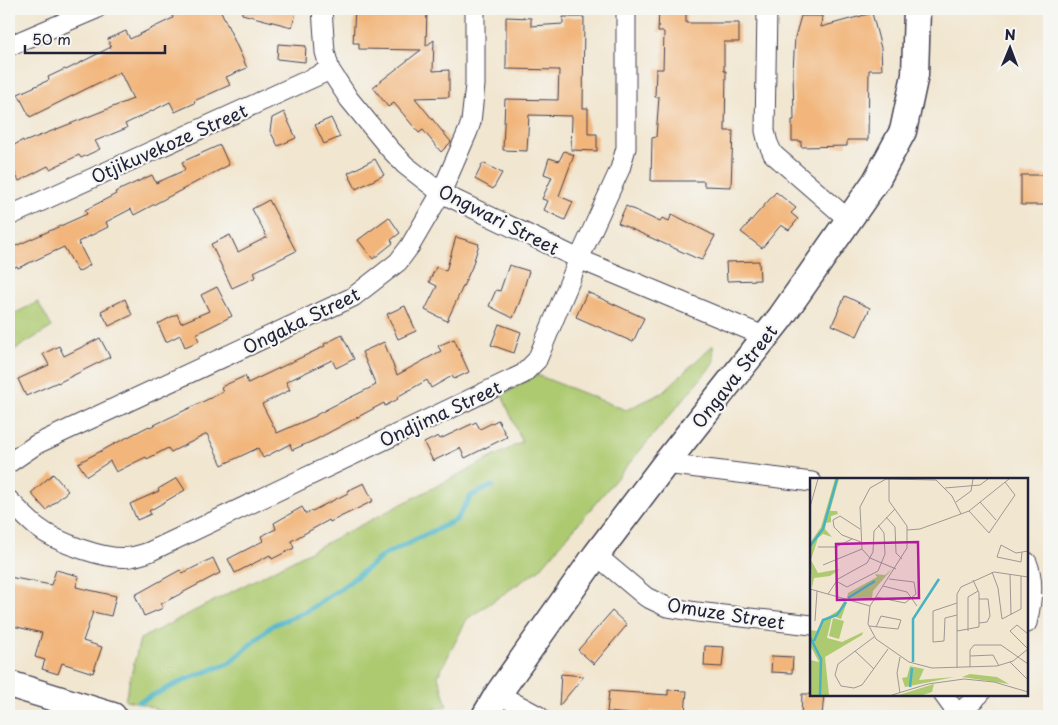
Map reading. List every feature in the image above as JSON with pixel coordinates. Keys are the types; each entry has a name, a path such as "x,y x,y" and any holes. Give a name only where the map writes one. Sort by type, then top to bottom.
{"street":[{"path":"9,46 96,9"},
{"name":"Ongwari Street","path":"322,9 325,52 330,70 349,99 389,148 440,193 578,259 766,337"},
{"name":"Ongaka Street","path":"9,463 37,444 354,297 398,262 410,246 440,193 471,122 475,85 475,9"},
{"name":"Ondjima Street","path":"9,500 37,528 91,552 106,556 130,558 149,552 523,374 537,360 578,259 620,169 626,148 626,9"},
{"path":"767,9 765,131 768,143 773,154 788,169 849,220"},
{"name":"Ongava Street","path":"484,716 596,555 665,464 766,337 876,181 903,131 914,75 917,9"},
{"name":"Otjikuvekoze Street","path":"9,216 330,70"},
{"path":"665,464 810,482"},
{"name":"Omuze Street","path":"596,555 646,597 667,607 810,625"},
{"path":"1028,565 1032,578 1028,616"},
{"path":"9,684 113,716"},
{"path":"498,694 539,716"},
{"path":"944,695 957,716 979,695"}],"green space":[{"path":"38,302 52,327 9,353 9,316"},
{"path":"713,345 714,363 540,569 467,619 438,676 447,706 403,716 185,716 174,715 140,703 125,700 140,639 522,442 502,395 537,375 626,410 662,393"}],"building":[{"path":"175,9 220,9 247,68 226,77 230,85 194,101 195,103 175,112 170,102 125,124 127,128 95,141 100,149 81,158 79,155 50,169 48,166 19,181 9,162 9,148 23,140 24,142 133,99 120,72 30,117 18,94 49,80 48,77 111,47 108,39 126,31 130,39 173,18 172,16 178,13"},
{"path":"242,9 297,9 292,27 242,14"},
{"path":"355,9 427,9 426,46 434,40 433,71 449,70 449,97 415,98 451,142 441,152 423,130 419,133 394,103 388,107 373,87 421,50 359,49 359,43 353,43"},
{"path":"659,9 686,9 686,23 739,23 739,42 724,42 724,71 726,71 725,131 733,131 731,187 704,186 704,181 651,181 652,138 656,137 659,97 655,97 656,69 663,69 664,32 658,32"},
{"path":"872,13 881,48 882,70 869,70 868,140 847,140 847,146 801,147 801,141 792,141 792,120 794,120 793,70 795,37 801,16 822,16 821,27"},
{"path":"506,17 531,18 531,26 563,24 563,17 584,17 583,108 588,108 588,134 597,134 597,151 571,150 572,116 529,115 527,151 503,150 505,99 558,100 559,70 506,69"},
{"path":"278,44 306,46 305,62 277,59"},
{"path":"284,112 296,138 278,146 270,131 272,118"},
{"path":"331,118 340,137 324,144 315,125"},
{"path":"220,145 229,165 134,215 131,209 106,222 108,227 78,242 90,265 78,272 64,247 18,268 17,266 9,270 9,249 87,214 85,210 116,194 115,192 152,175 156,183 185,170 182,162"},
{"path":"564,151 574,155 559,196 573,202 565,220 544,210 548,201 542,199 552,177 544,174 549,158 559,161"},
{"path":"375,159 384,175 356,189 348,173"},
{"path":"483,163 502,173 493,189 475,179"},
{"path":"1021,175 1049,175 1049,205 1021,205"},
{"path":"776,192 796,208 791,213 798,219 789,230 781,225 762,248 741,232"},
{"path":"269,200 296,251 254,272 256,277 232,288 211,244 230,235 238,252 267,237 252,209"},
{"path":"626,206 660,222 662,218 669,221 672,214 715,236 702,260 696,258 618,223"},
{"path":"389,217 400,233 391,240 393,243 373,259 358,240"},
{"path":"456,237 479,244 472,267 447,321 425,310 437,286 429,282 436,267 446,271"},
{"path":"759,261 760,280 727,281 726,262"},
{"path":"509,265 529,271 513,318 489,306 496,290 500,291"},
{"path":"217,287 232,316 196,334 199,341 185,347 180,335 166,342 158,324 177,314 181,323 209,311 201,295"},
{"path":"587,292 644,318 633,342 576,317"},
{"path":"845,296 870,308 857,336 832,325"},
{"path":"125,299 132,315 109,326 101,311"},
{"path":"405,306 416,331 398,339 387,314"},
{"path":"499,324 521,332 514,353 491,345"},
{"path":"342,335 354,359 336,368 332,360 286,382 290,390 262,404 277,433 316,416 376,385 362,352 384,342 397,375 441,351 438,346 454,339 469,372 454,379 452,376 431,388 427,380 385,406 384,403 315,440 292,450 290,444 263,458 258,448 222,465 207,434 171,452 168,448 116,472 110,461 87,476 78,463 149,426 223,392 221,387 245,376 248,383 325,346 324,344"},
{"path":"100,338 110,357 58,383 26,396 18,379 49,365 43,354 59,346 64,356"},
{"path":"498,420 507,437 465,458 460,448 433,461 424,443 438,436 440,439 476,422 480,429"},
{"path":"53,474 68,491 46,510 31,493"},
{"path":"177,478 185,490 149,511 151,514 137,520 130,504 159,491 158,489"},
{"path":"364,483 373,501 330,522 329,520 291,541 294,548 272,559 270,555 235,573 228,559 263,541 261,536 276,529 274,523 302,507 306,514"},
{"path":"213,558 220,573 161,604 163,608 144,616 135,595 180,570 183,573"},
{"path":"56,570 79,576 76,587 116,596 111,616 93,612 83,641 102,647 93,673 62,663 58,674 42,669 45,660 35,657 42,633 9,625 9,577 51,585"},
{"path":"612,611 627,625 594,664 578,650"},
{"path":"705,646 724,647 722,667 704,666"},
{"path":"772,656 793,657 792,673 771,672"},
{"path":"561,674 584,676 559,706"},
{"path":"668,690 687,691 685,713 651,711 650,716 607,712 609,691 668,695"},
{"path":"802,694 824,695 822,716 801,716"}],"waterway":[{"path":"139,702 187,679 229,663 273,625 307,611 347,584 384,555 456,520 471,496 492,486"}]}
